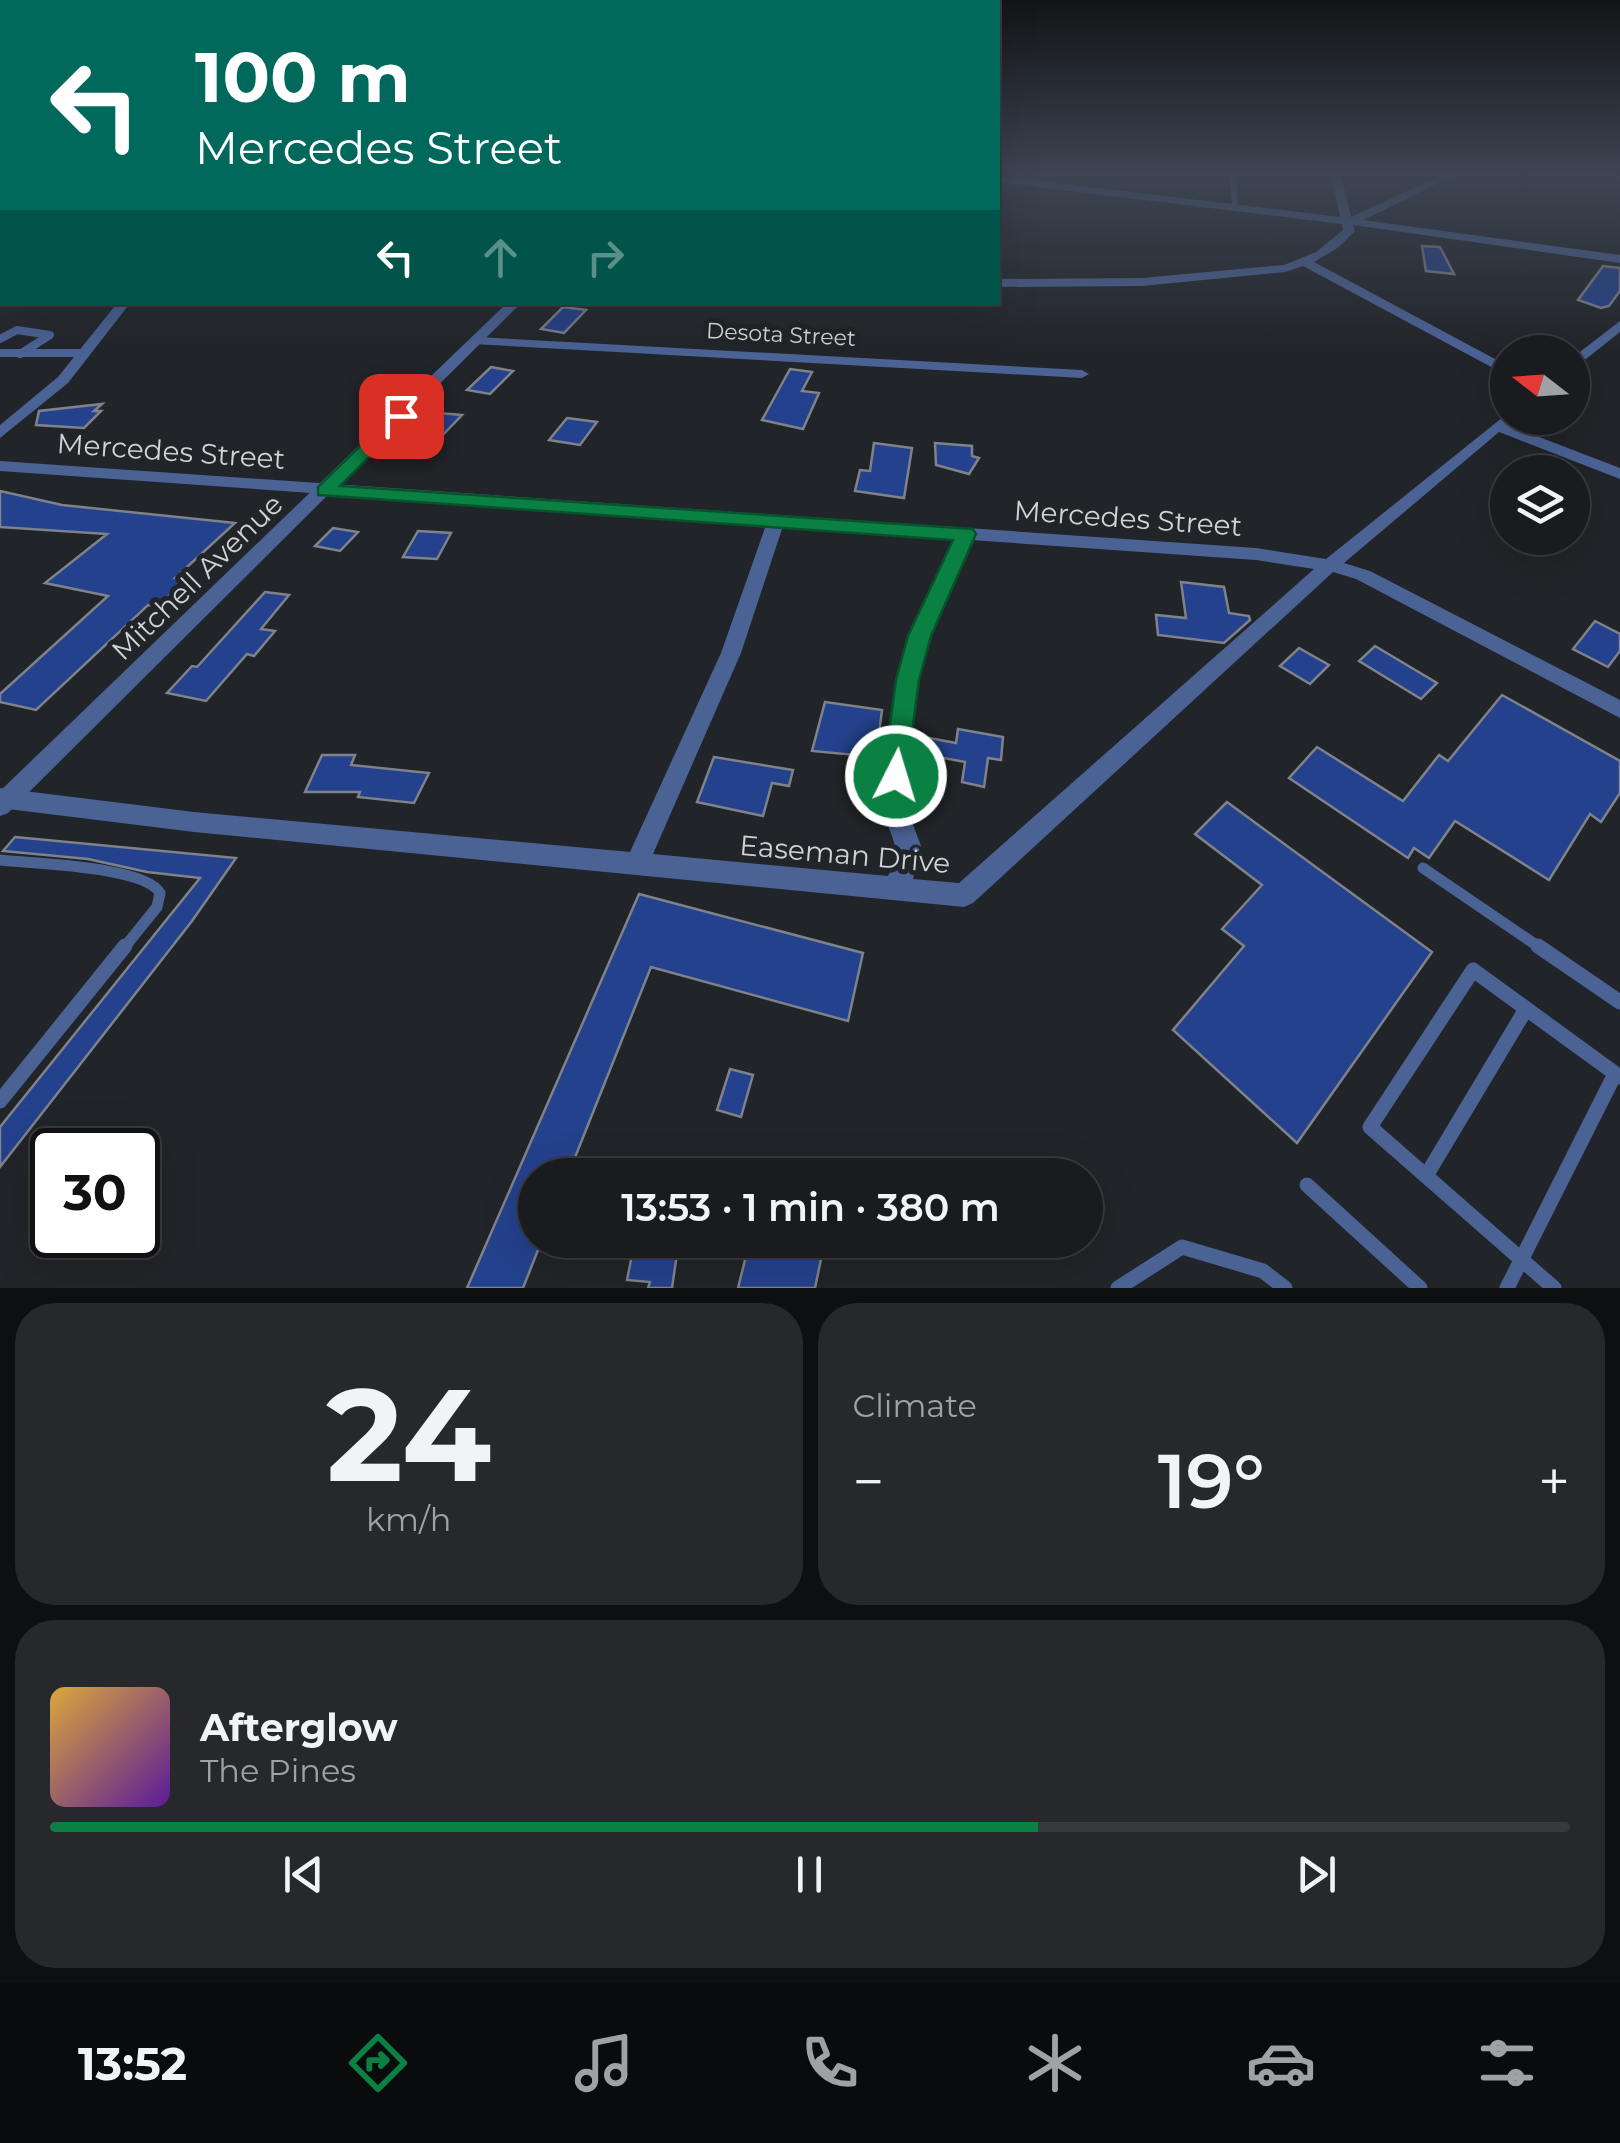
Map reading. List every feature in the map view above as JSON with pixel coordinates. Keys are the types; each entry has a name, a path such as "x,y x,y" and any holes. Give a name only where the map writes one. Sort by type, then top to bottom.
{"street":[{"path":"1000,283 1075,287 1156,283 1285,268 1322,255 1347,234"},
{"path":"1438,234 1620,259"},
{"path":"1306,262 1490,362"},
{"path":"0,433 64,380 123,305"},
{"name":"Mitchell Avenue","path":"2,801 513,305"},
{"path":"1590,350 1620,324"},
{"name":"Desota Street","path":"477,341 1082,374"},
{"name":"Easeman Drive","path":"2,801 964,895 1334,566 1351,546 1490,432"},
{"path":"1534,435 1620,474"},
{"name":"Mercedes Street","path":"0,466 1256,554 1334,566 1382,584 1620,710"},
{"path":"636,865 707,707 761,574 776,522"},
{"path":"895,889 905,869 908,846 894,806 897,746 908,680 919,636 966,534"}],"lane":[{"path":"0,339 16,330 50,335 20,354"},
{"path":"0,353 85,353"},
{"path":"0,860 134,875 155,884 160,893 157,907 0,1101"},
{"path":"1423,868 1620,1002"},
{"path":"1507,1288 1521,1259 1618,1076 1473,970 1370,1127 1521,1259 1554,1288"},
{"path":"1426,1176 1526,1009"},
{"path":"1307,1185 1420,1288"},
{"path":"1118,1288 1182,1247 1263,1272 1285,1288"}],"building":[{"path":"1422,246 1440,247 1454,274 1426,271"},
{"path":"1603,266 1620,268 1620,291 1609,306 1601,308 1578,300"},
{"path":"563,307 586,310 564,333 541,329"},
{"path":"491,367 513,371 490,394 467,390"},
{"path":"790,369 812,372 802,391 819,393 803,429 762,420"},
{"path":"102,404 94,411 101,411 84,428 36,425 39,411"},
{"path":"439,413 462,415 437,441 410,438"},
{"path":"567,418 597,422 580,445 549,440"},
{"path":"874,443 912,448 904,498 855,491 860,470 870,471"},
{"path":"935,443 972,446 972,456 979,458 969,474 936,465"},
{"path":"0,491 62,505 235,523 175,578 185,580 157,607 148,605 36,710 0,702 0,694 108,596 45,583 107,534 0,527"},
{"path":"333,528 358,532 340,551 315,546"},
{"path":"418,531 451,533 437,559 403,557"},
{"path":"1181,582 1224,587 1229,613 1249,616 1250,620 1224,643 1158,635 1156,615 1186,618"},
{"path":"265,592 289,595 261,629 275,631 254,656 247,654 206,701 167,693 192,666 197,667"},
{"path":"1595,621 1620,634 1620,651 1608,667 1573,649"},
{"path":"1375,646 1437,683 1421,699 1359,661"},
{"path":"1299,648 1329,665 1310,684 1280,666"},
{"path":"1502,695 1620,761 1620,793 1601,822 1590,814 1549,880 1455,821 1429,858 1414,848 1408,858 1289,778 1317,747 1403,801 1439,755 1448,761"},
{"path":"825,702 882,710 876,757 812,751"},
{"path":"958,729 1003,737 1001,760 988,758 984,787 962,782 965,762 912,752 913,735 956,743"},
{"path":"322,755 355,755 351,765 429,773 414,803 358,797 360,792 305,792"},
{"path":"714,757 793,770 789,786 772,783 763,816 697,802"},
{"path":"1227,802 1432,952 1297,1143 1173,1030 1244,946 1222,929 1262,885 1195,834"},
{"path":"15,837 236,858 192,921 0,1167 0,1127 200,878 88,859 3,851"},
{"path":"639,894 863,953 848,1021 651,967 575,1158 524,1158"},
{"path":"730,1069 753,1075 741,1117 717,1110"},
{"path":"518,1171 518,1258 535,1258 523,1288 467,1288"},
{"path":"631,1258 676,1258 672,1288 648,1288 650,1282 627,1280"},
{"path":"746,1258 821,1258 815,1288 738,1288"}],"route":[{"path":"401,416 324,491 966,534 919,636 897,746 896,776"}]}
